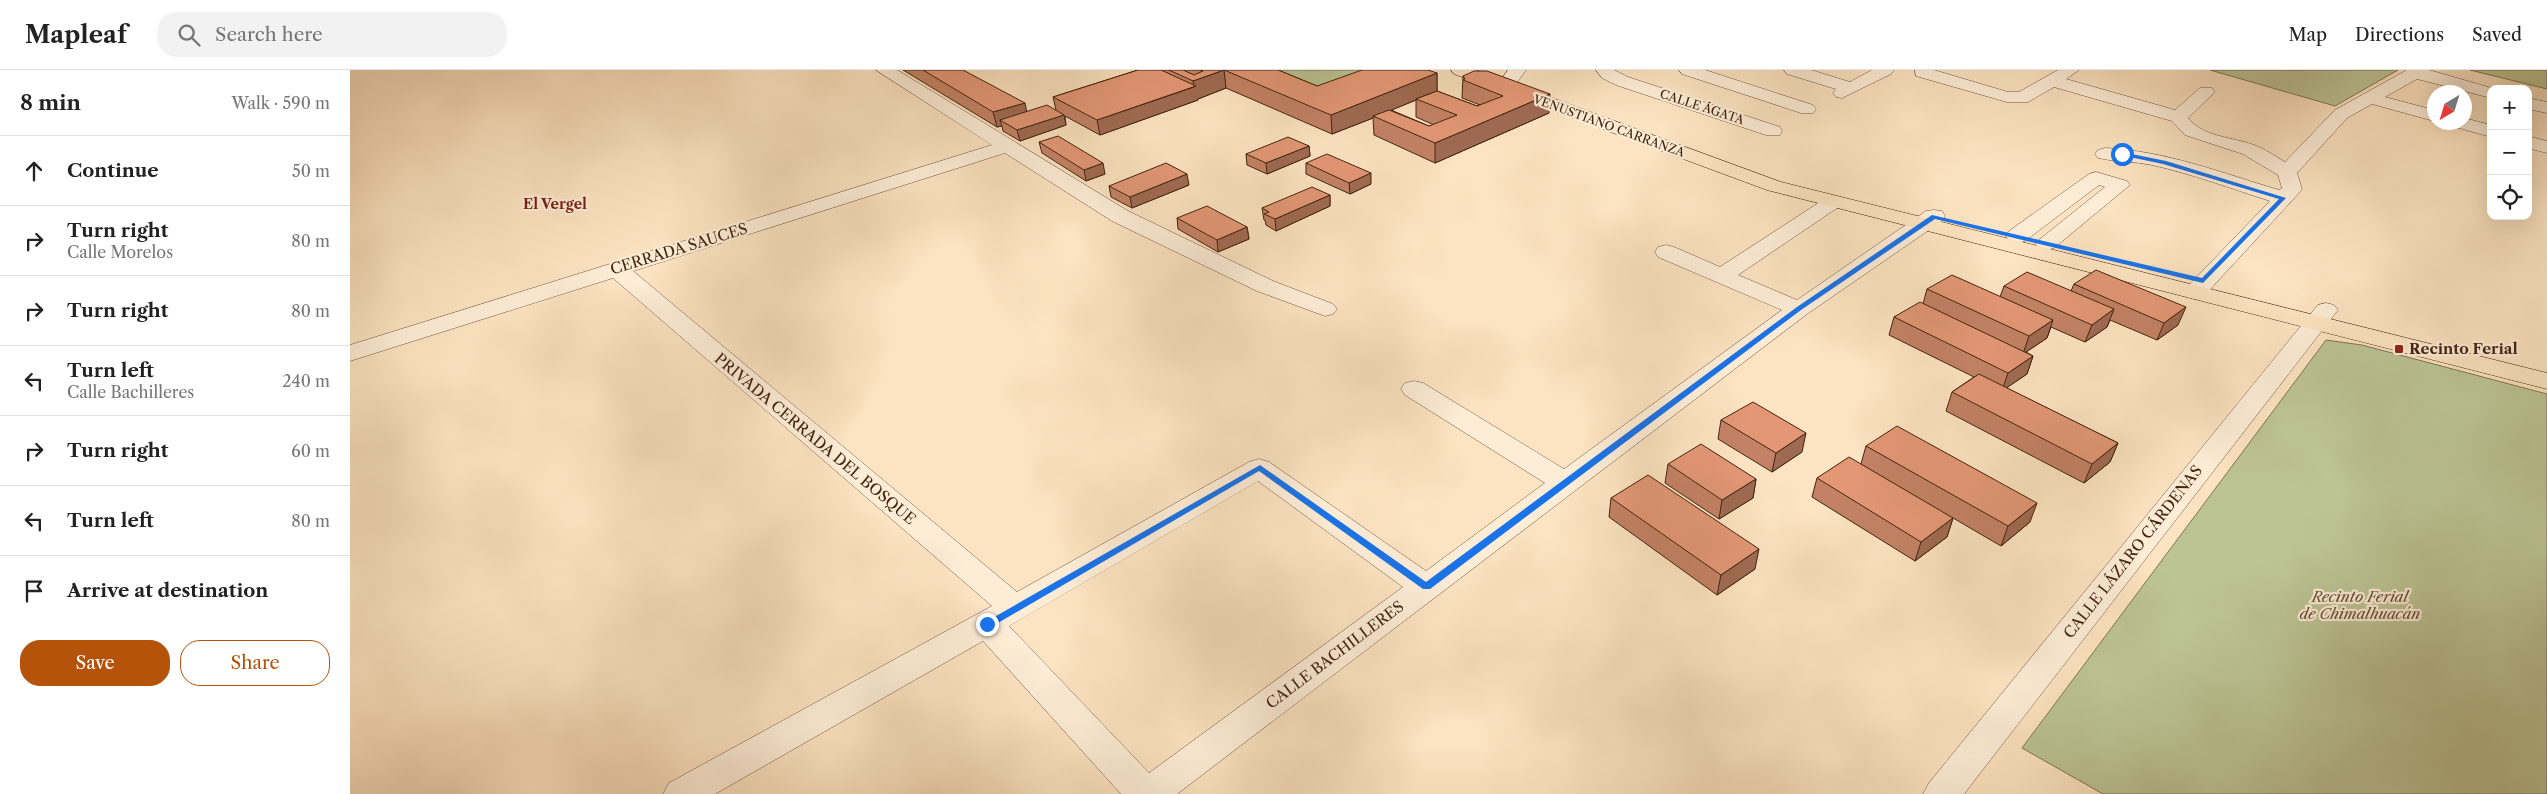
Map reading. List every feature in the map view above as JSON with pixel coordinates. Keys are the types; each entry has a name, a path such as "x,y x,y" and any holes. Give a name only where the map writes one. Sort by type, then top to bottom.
{"main road":[{"name":"VENUSTIANO CARRANZA","path":"1477,71 1511,78 1750,174"},
{"path":"1750,174 1833,202 2017,236 2199,286"},
{"path":"1750,174 1780,178 1929,220 2321,316 2547,366"},
{"path":"2321,316 2547,381"}],"street":[{"path":"885,70 1120,216 1266,286 1325,309"},
{"name":"CALLE ÁGATA","path":"1605,70 1608,74 1622,80 1770,133 1814,104 1688,70"},
{"path":"1793,70 1846,91 1885,70"},
{"path":"1922,72 2014,98 2022,98 2070,70"},
{"path":"2287,172 2340,114 2418,71 2487,92"},
{"path":"2053,81 2178,117 2182,125 2202,135 2249,150 2287,172 2292,189 2199,286"},
{"path":"2178,117 2206,92"},
{"path":"2370,98 2427,114"},
{"path":"2532,104 2547,108"},
{"path":"2472,126 2487,130"},
{"path":"2532,143 2547,147"},
{"name":"CERRADA SAUCES","path":"350,353 1008,146"},
{"path":"2105,154 2122,154 2164,162 2283,198"},
{"path":"2017,236 2096,178 2120,185 2046,243"},
{"path":"1721,276 1833,202"},
{"path":"2043,217 2068,226"},
{"name":"CALLE BACHILLERES","path":"1147,794 1799,308 1929,220"},
{"path":"1666,252 1799,308"},
{"name":"PRIVADA CERRADA DEL BOSQUE","path":"616,269 1001,616 1147,794"},
{"name":"CALLE LÁZARO CÁRDENAS","path":"1942,794 2321,316"},
{"path":"1414,389 1565,483"},
{"path":"682,794 1001,616 1260,468 1426,587"}],"green space":[{"path":"1257,70 1368,70 1319,105"},
{"path":"2210,70 2398,70 2335,106"},
{"path":"2470,70 2547,70 2547,89"},
{"name":"Recinto Ferial de Chimalhuacán","path":"2326,340 2362,345 2547,394 2547,794 2103,794 2022,748"}],"building":[{"path":"923,70 963,70 1025,103 993,112"},
{"path":"1138,70 1161,70 1196,86 1097,120 1053,97"},
{"path":"1169,70 1183,70 1194,75 1203,71 1200,70 1224,70 1193,81"},
{"path":"1224,70 1278,70 1317,86 1362,70 1428,70 1437,73 1331,115"},
{"path":"1474,71 1487,71 1550,94 1435,143 1373,116 1389,110 1429,126 1457,115 1416,99 1437,91 1477,106 1503,96 1463,80 1465,79 1463,76"},
{"path":"1047,105 1064,115 1017,130 1000,120"},
{"path":"1058,136 1103,163 1084,170 1039,142"},
{"path":"1288,137 1309,146 1266,163 1246,154"},
{"path":"1327,154 1371,173 1349,183 1306,163"},
{"path":"1166,163 1187,174 1130,197 1109,186"},
{"path":"1312,187 1330,195 1275,219 1264,214 1269,212 1262,208"},
{"path":"1207,206 1247,227 1217,240 1177,218"},
{"path":"2096,270 2186,307 2164,323 2074,284"},
{"path":"2027,272 2114,309 2092,325 2004,286"},
{"path":"1952,275 2053,320 2029,336 1927,289"},
{"path":"1920,302 2033,356 2008,373 1894,317"},
{"path":"1979,374 2118,443 2092,464 1952,392"},
{"path":"1753,402 1806,433 1776,453 1721,420"},
{"path":"1897,426 2037,503 2008,526 1866,446"},
{"path":"1701,444 1756,479 1722,500 1668,464"},
{"path":"1849,457 1953,518 1921,542 1817,478"},
{"path":"1648,475 1759,549 1721,575 1611,498"}],"place":[{"name":"Recinto Ferial","path":"2399,349"}],"district":[{"name":"El Vergel","path":"555,204"}],"route":[{"path":"987,624 1260,468 1426,587 1799,308 1934,216 2203,281 2283,198 2164,162 2122,154"}]}
